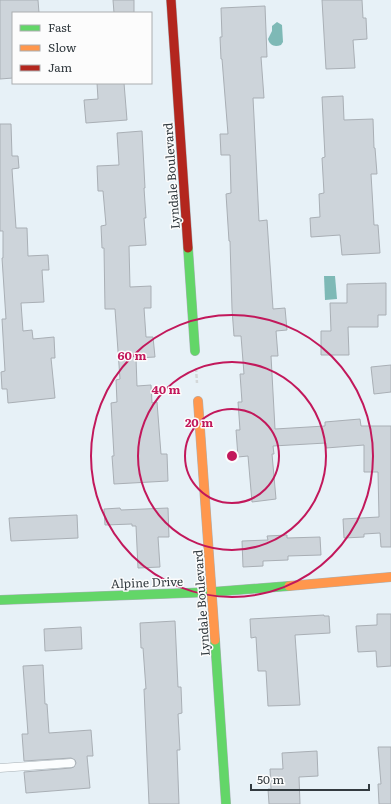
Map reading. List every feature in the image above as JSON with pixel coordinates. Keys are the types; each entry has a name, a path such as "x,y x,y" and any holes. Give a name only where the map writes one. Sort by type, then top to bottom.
{"street":[{"name":"Lyndale Boulevard","path":"171,0 195,351"},
{"name":"Lyndale Boulevard","path":"198,401 226,804"},
{"name":"Alpine Drive","path":"0,600 212,592 391,577"}],"lane":[{"path":"0,768 71,763"}],"path":[{"path":"195,351 198,401"}],"shaded area":[{"path":"277,22 282,25 283,42 281,45 275,46 271,45 268,39 272,31 272,26"},
{"path":"324,276 335,276 337,299 325,300"}],"building":[{"path":"0,0 38,0 39,12 12,12 12,78 0,79"},
{"path":"113,0 134,0 134,12 114,12"},
{"path":"322,0 362,0 363,18 366,18 367,39 353,40 355,68 326,69"},
{"path":"265,6 267,57 261,57 264,98 253,98 259,221 267,220 273,309 285,308 287,330 276,331 278,356 271,356 275,429 325,426 325,422 360,419 361,426 391,426 391,547 381,547 380,533 364,534 364,537 344,538 343,519 379,517 378,472 364,472 364,445 326,448 326,443 273,446 274,454 272,454 276,499 252,502 248,456 238,457 236,430 240,430 238,402 242,402 240,374 244,374 241,336 234,336 232,309 230,241 226,194 231,193 230,155 221,155 220,134 228,134 221,59 221,8"},
{"path":"97,84 124,84 127,120 86,123 84,100 98,99"},
{"path":"343,96 344,120 373,119 377,174 371,174 374,225 378,225 380,253 342,255 340,235 311,237 310,218 320,217 319,194 324,193 322,158 325,157 322,97"},
{"path":"0,124 11,124 12,156 18,156 19,168 12,169 16,228 27,228 28,256 48,255 49,270 42,270 44,302 21,303 23,331 32,330 33,339 54,337 55,358 51,358 55,398 8,403 7,389 2,389 1,372 5,371 2,319 6,319 2,258 3,231 0,231"},
{"path":"142,131 146,245 129,246 130,287 151,286 151,308 144,308 146,337 153,337 155,357 136,358 137,386 151,385 152,403 157,402 161,454 167,454 168,481 114,484 111,403 117,402 116,380 120,379 115,309 105,309 104,248 102,248 101,226 106,225 103,191 98,191 97,166 119,165 117,133"},
{"path":"386,283 386,315 378,315 378,327 348,327 349,355 321,355 321,331 331,331 330,303 347,303 347,284"},
{"path":"391,365 391,392 374,394 371,367"},
{"path":"120,508 121,510 168,508 169,537 158,537 160,567 138,568 136,526 132,526 132,524 105,525 104,509"},
{"path":"77,515 78,538 11,541 9,518"},
{"path":"287,535 287,538 320,537 321,555 288,556 288,560 263,561 263,566 243,567 242,541 268,540 267,536"},
{"path":"377,614 391,614 391,666 377,667 376,651 358,652 356,626 377,625"},
{"path":"329,616 330,633 295,635 300,705 268,706 266,671 258,671 256,637 251,638 250,619"},
{"path":"175,621 178,687 181,687 182,713 178,714 180,750 177,750 179,804 149,804 144,689 146,689 143,648 141,648 140,623"},
{"path":"81,627 82,649 45,651 44,629"},
{"path":"43,665 45,704 47,704 49,733 91,730 93,756 87,756 90,788 26,793 24,772 71,768 74,767 76,763 75,760 71,758 24,761 22,734 28,734 23,666"},
{"path":"378,747 391,747 391,804 379,804 378,784 381,784"},
{"path":"317,751 318,776 299,777 300,804 269,804 268,789 271,789 270,769 283,769 282,753"}],"traffic: fast":[{"path":"188,248 195,351"},
{"path":"0,600 212,592 289,586"},
{"path":"215,640 226,804"}],"traffic: slow":[{"path":"198,401 215,640"},
{"path":"289,586 391,577"}],"traffic: jam":[{"path":"171,0 188,248"}]}
